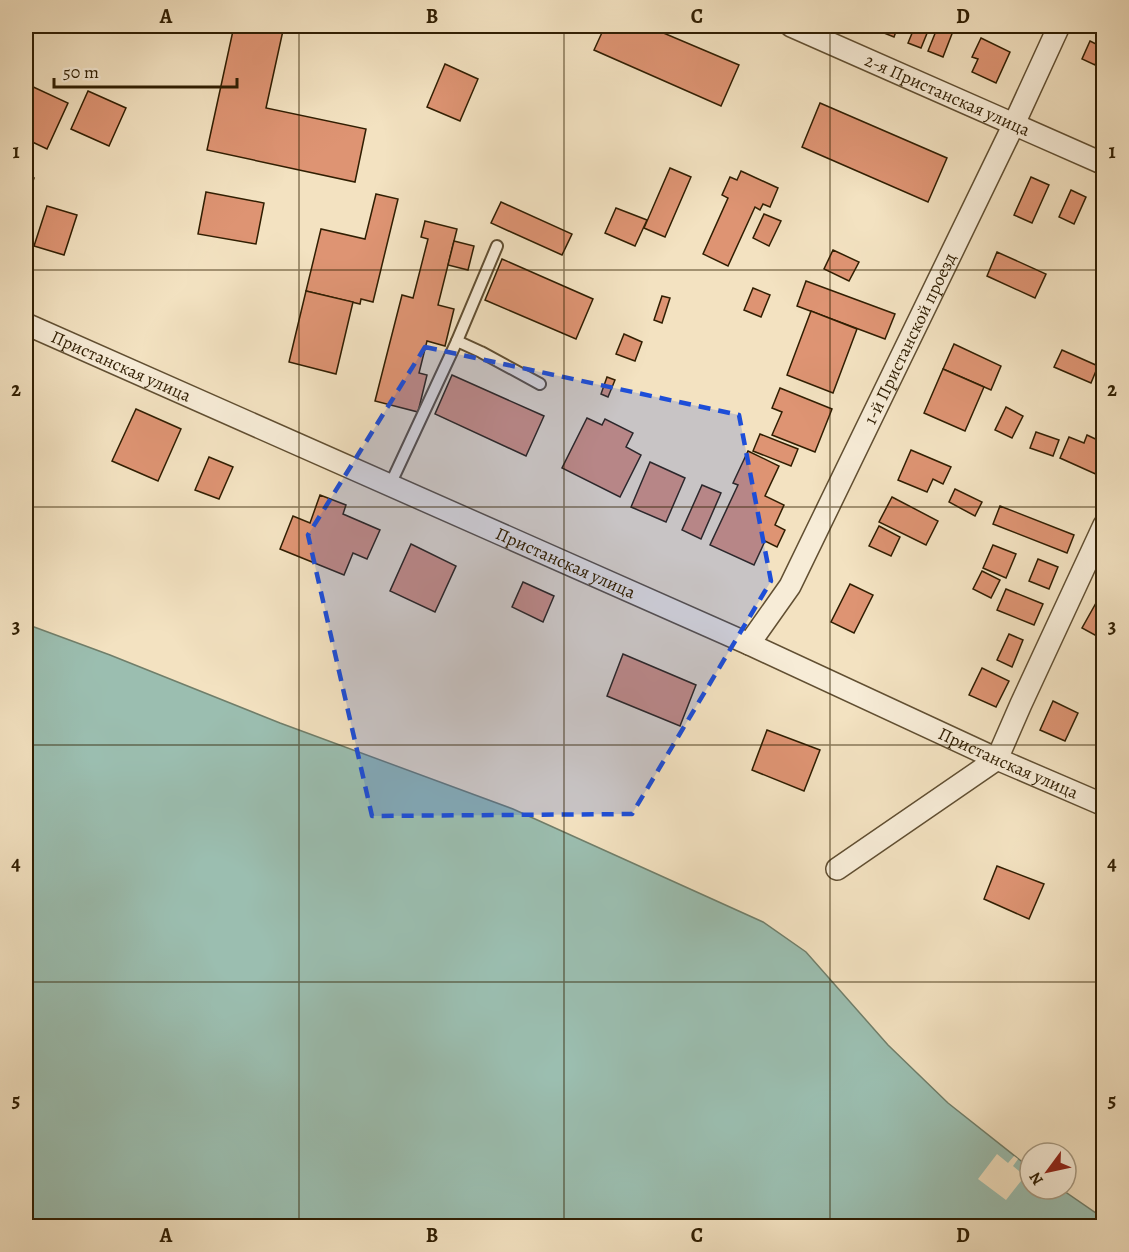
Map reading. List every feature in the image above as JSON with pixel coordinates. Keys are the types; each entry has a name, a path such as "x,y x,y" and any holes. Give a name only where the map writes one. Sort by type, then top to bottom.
{"street":[{"name":"2-я Пристанская улица","path":"791,26 1104,164"},
{"name":"1-й Пристанской проезд","path":"749,644 790,586 1014,124 1059,26"},
{"name":"Пристанская улица","path":"26,324 749,644 997,759 1104,805"},
{"path":"837,869 997,759 1104,525"}],"lane":[{"path":"390,485 457,341 497,246"},
{"path":"457,341 540,384"}],"highlighted area":[{"path":"425,347 739,415 771,581 632,814 372,816 308,535"}],"shaded area":[{"path":"26,624 280,723 513,809 763,922 806,952 888,1045 948,1103 1018,1158 1018,1201 1078,1201 1103,1218 1103,1226 26,1226"}],"pier":[{"path":"997,1154 1008,1163 1014,1156 1018,1159 1013,1166 1018,1170 1018,1185 1006,1200 978,1179"}],"building":[{"path":"234,26 284,26 266,108 366,129 355,182 207,150"},
{"path":"605,26 647,26 739,65 721,106 594,50"},
{"path":"870,26 898,26 894,37"},
{"path":"915,26 930,26 921,48 908,43"},
{"path":"938,26 955,26 943,57 928,51"},
{"path":"981,38 1010,52 996,83 972,72 978,59 972,57"},
{"path":"1090,41 1102,47 1095,65 1082,59"},
{"path":"445,64 478,79 460,121 427,107"},
{"path":"29,85 68,103 47,149 26,139 26,93"},
{"path":"88,91 126,108 109,146 71,129"},
{"path":"820,103 947,158 928,202 802,147"},
{"path":"670,168 691,177 665,237 644,228"},
{"path":"741,171 778,188 770,207 763,204 760,210 755,207 728,266 703,254 728,198 722,195 730,177 737,180"},
{"path":"26,175 34,178 26,202"},
{"path":"1031,177 1049,185 1032,223 1014,215"},
{"path":"1071,190 1086,197 1074,224 1059,217"},
{"path":"206,192 264,203 256,244 198,234"},
{"path":"376,194 398,199 373,302 361,299 360,304 306,291 321,229 365,239"},
{"path":"501,202 572,234 562,255 491,223"},
{"path":"47,206 77,215 64,255 34,246"},
{"path":"616,208 647,220 635,246 605,233"},
{"path":"764,214 781,221 769,246 753,238"},
{"path":"425,221 457,229 438,305 454,309 445,346 427,341 419,373 427,375 418,412 375,401 402,295 413,298 428,239 421,237"},
{"path":"454,241 474,246 468,270 448,265"},
{"path":"833,250 859,262 849,281 824,269"},
{"path":"997,252 1046,274 1035,298 987,276"},
{"path":"502,259 593,299 576,339 485,300"},
{"path":"806,281 895,314 885,339 797,306"},
{"path":"753,288 770,295 761,317 744,310"},
{"path":"306,291 353,302 336,374 289,362"},
{"path":"662,296 670,298 662,323 654,320"},
{"path":"811,311 857,329 833,393 787,375"},
{"path":"624,334 642,342 635,361 616,354"},
{"path":"954,344 1001,366 991,390 943,369"},
{"path":"1062,350 1098,366 1091,383 1054,367"},
{"path":"943,369 984,387 965,431 924,413"},
{"path":"452,375 544,416 526,456 435,414"},
{"path":"607,377 615,380 608,397 601,394"},
{"path":"780,388 832,409 815,452 772,435 782,412 772,408"},
{"path":"1006,407 1023,416 1012,438 995,430"},
{"path":"136,409 181,429 158,481 112,461"},
{"path":"587,418 602,425 605,419 633,433 626,447 641,455 620,497 562,468"},
{"path":"1036,432 1059,440 1053,456 1030,448"},
{"path":"760,434 798,449 791,466 753,451"},
{"path":"1087,435 1104,443 1104,467 1100,476 1060,458 1069,437 1084,443"},
{"path":"911,450 951,467 943,484 933,479 927,492 898,480"},
{"path":"748,451 779,466 765,496 784,505 775,525 785,530 777,547 765,541 754,565 710,545 738,485 733,483"},
{"path":"209,457 233,467 219,499 195,490"},
{"path":"650,462 685,478 666,522 631,507"},
{"path":"702,485 721,493 701,539 682,530"},
{"path":"955,489 982,502 975,516 949,502"},
{"path":"320,495 346,505 343,514 380,530 367,559 353,553 344,575 280,549 293,516 310,523"},
{"path":"892,497 938,521 926,545 879,522"},
{"path":"1000,506 1074,535 1067,553 993,524"},
{"path":"879,526 900,537 891,556 869,546"},
{"path":"411,544 456,566 435,612 390,591"},
{"path":"993,545 1016,554 1006,578 983,568"},
{"path":"1038,559 1058,567 1049,589 1029,581"},
{"path":"982,571 1000,580 991,598 973,589"},
{"path":"523,582 554,596 543,622 512,607"},
{"path":"850,584 873,595 854,633 831,622"},
{"path":"1006,589 1043,604 1034,625 997,610"},
{"path":"1096,603 1104,608 1104,640 1082,628"},
{"path":"1009,634 1023,640 1012,667 997,660"},
{"path":"623,654 696,685 680,726 607,696"},
{"path":"982,668 1009,681 996,707 969,695"},
{"path":"1053,701 1078,713 1065,741 1040,730"},
{"path":"767,730 820,750 804,791 752,770"},
{"path":"997,866 1044,884 1029,919 984,899"}]}
